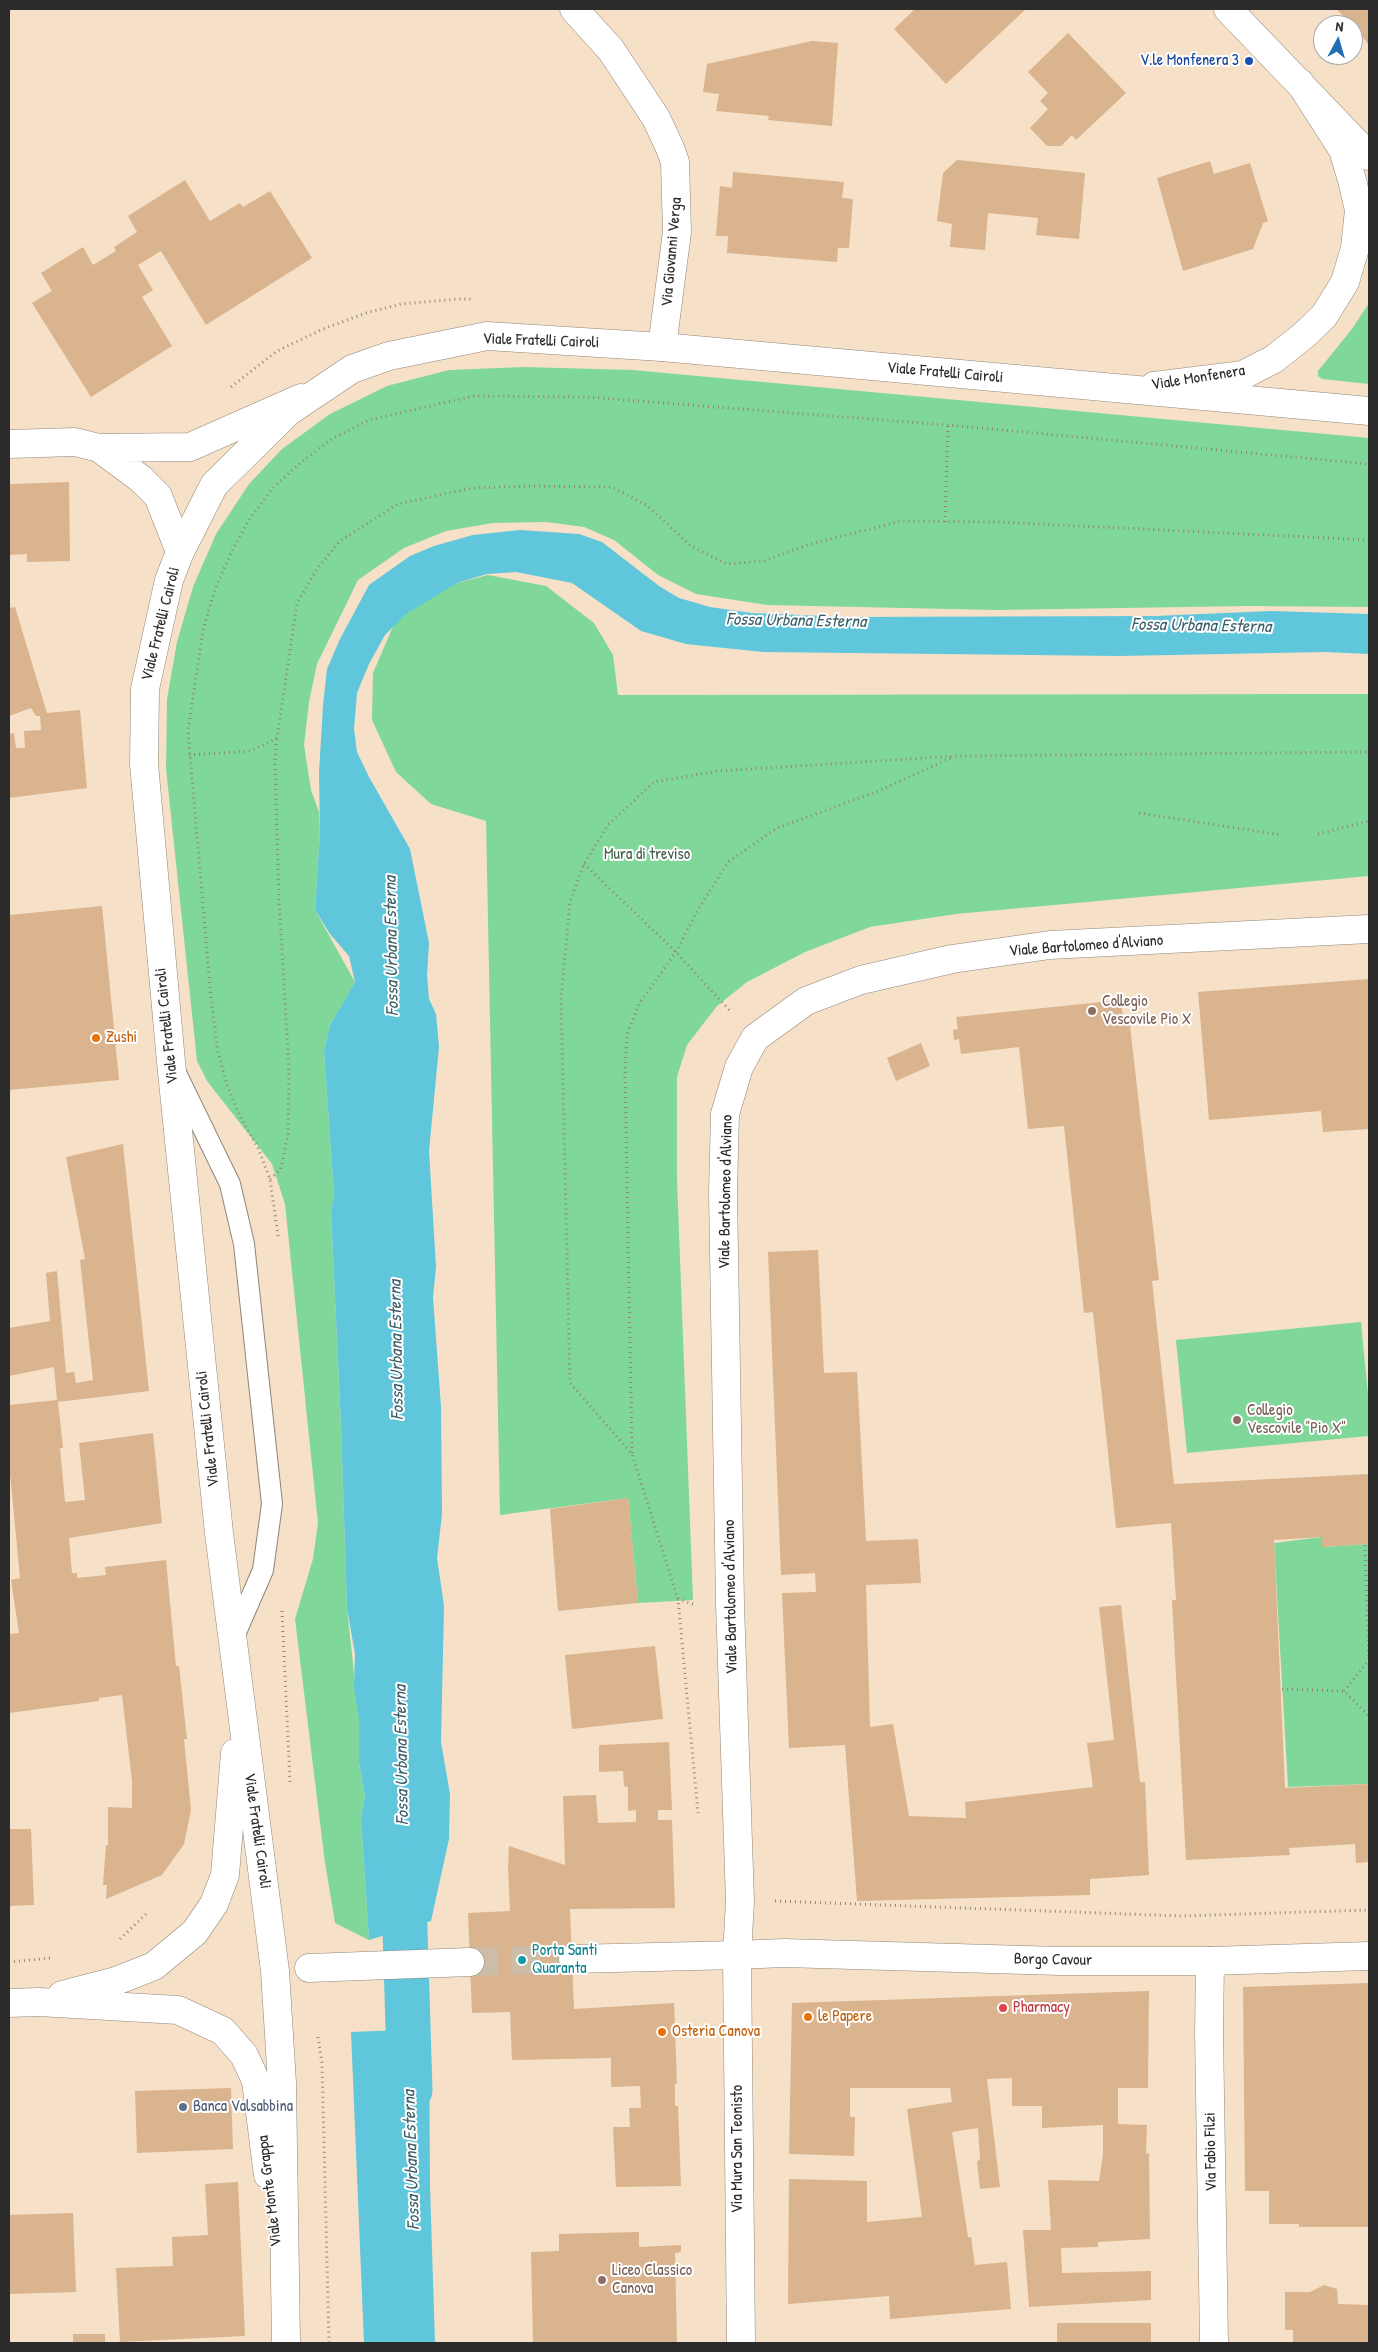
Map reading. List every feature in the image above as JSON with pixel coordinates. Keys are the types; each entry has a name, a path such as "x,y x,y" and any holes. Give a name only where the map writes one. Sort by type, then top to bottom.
{"street":[{"name":"Via Giovanni Verga","path":"574,9 610,50 656,118 675,162 677,232 662,347"},
{"name":"Viale Monfenera","path":"1228,9 1369,156"},
{"name":"Viale Monfenera","path":"1129,389 1243,375 1274,359 1303,336 1324,316 1346,282 1364,208 1343,150 1300,83"},
{"name":"Viale Fratelli Cairoli","path":"284,2310 282,2083 275,1971 239,1702 219,1533 170,1062 148,826 143,741 145,689 169,580 180,552 214,485 288,412 317,390 352,369 389,356 487,336 662,347 1369,411"},
{"path":"9,444 75,442 99,448 190,447 317,390"},
{"path":"99,448 141,479 158,496 180,552"},
{"name":"Viale Bartolomeo d'Alviano","path":"737,1955 740,1901 730,1594 723,1193 725,1114 739,1067 755,1038 806,1002 861,980 952,959 1050,945 1369,929"},
{"name":"Viale Monte Grappa","path":"39,2002 116,1981 154,1966 195,1932 214,1904 224,1875 239,1702"},
{"name":"Borgo Cavour","path":"573,1959 784,1953 1060,1961 1210,1961 1369,1956"},
{"name":"Via Mura San Teonisto","path":"737,1955 741,2343"},
{"name":"Via Fabio Filzi","path":"1210,1961 1209,2033 1214,2343"},
{"path":"309,1968 470,1962"},
{"name":"Viale Monte Grappa","path":"9,2003 39,2002 178,2010 223,2031 244,2055 256,2081 284,2310"},
{"path":"284,2310 286,2343"}],"lane":[{"path":"170,1062 230,1184 244,1244 272,1504 262,1570 233,1640"}],"path":[{"path":"278,1239 270,1180 258,1148 239,1114 227,1086 218,1052 188,730 190,703 202,630 215,588 239,537 248,521 273,488 300,463 332,439 369,420 466,397 587,397 948,425 1369,464"},
{"path":"945,522 948,425"},
{"path":"270,1180 281,1168 288,1134 289,1080 279,889 275,762 297,603 317,569 340,541 398,504 472,488 533,486 612,488 648,506 691,546 727,564 764,561 810,544 902,522 998,522 1369,540"},
{"path":"189,755 251,751 277,738"},
{"path":"632,1454 625,1070 628,1035 639,1004 676,952 696,912 728,862 777,828 876,792 955,756"},
{"path":"1139,813 1282,835"},
{"path":"1318,834 1369,821"},
{"path":"584,864 676,952 755,1038"},
{"path":"1344,1692 1369,1659 1365,1545"},
{"path":"282,1602 290,1783"},
{"path":"1282,1688 1344,1692 1369,1716"},
{"path":"740,1901 786,1900 1181,1916 1369,1910"},
{"path":"113,1942 120,1939 146,1914"},
{"path":"9,1962 56,1957"},
{"path":"318,2035 322,2063 329,2343"}],"green space":[{"path":"1369,303 1369,384 1322,379 1318,376 1318,371 1352,329"},
{"path":"524,367 633,370 1369,438 1369,607 1249,606 996,610 767,605 696,594 658,575 614,540 584,527 546,522 493,523 446,531 404,548 358,580 317,664 309,702 304,745 311,790 319,812 320,832 315,910 355,982 330,1025 324,1051 334,1195 331,1212 347,1608 359,1719 359,1763 365,1797 361,1818 369,1940 335,1923 325,1863 295,1619 313,1559 318,1523 285,1204 272,1164 207,1081 197,1061 166,769 167,699 177,642 193,587 216,534 249,484 282,449 330,414 387,386 449,370"},
{"name":"Mura di treviso","path":"488,575 546,586 594,623 613,655 618,695 1369,694 1369,876 956,914 870,927 805,952 747,982 717,1006 687,1045 677,1077 677,1180 693,1600 638,1603 628,1498 500,1515 486,821 431,804 396,772 372,720 373,673 394,624 435,589"},
{"path":"1361,1322 1369,1405 1369,1436 1187,1453 1176,1340"},
{"path":"1322,1537 1322,1547 1369,1544 1369,1784 1288,1787 1274,1543"}],"water":[{"path":"520,530 579,534 602,542 659,586 679,598 710,607 752,613 847,617 1155,616 1271,611 1369,614 1369,654 1325,652 1119,656 763,652 686,644 641,631 572,583 516,572 487,574 457,583 406,614 385,635 369,664 357,693 354,729 357,752 410,849 429,943 427,975 429,999 436,1014 439,1047 429,1151 436,1267 433,1297 441,1407 442,1514 437,1558 444,1606 441,1742 450,1794 449,1839 431,1921 369,1940 361,1818 365,1797 359,1763 359,1719 354,1688 355,1654 347,1608 331,1212 334,1195 324,1051 330,1025 355,982 349,956 330,934 315,910 320,832 319,773 323,705 327,669 340,639 369,585 410,556 434,546 473,535"},
{"path":"429,2029 430,2186 435,2343 364,2343 351,2032"}],"building":[{"path":"915,9 1026,9 946,84 894,29"},
{"path":"1336,9 1369,9 1369,45 1363,38 1363,15 1342,15"},
{"path":"1068,33 1126,93 1076,140 1072,135 1061,146 1047,146 1030,128 1048,109 1040,101 1048,93 1028,72"},
{"path":"812,41 838,43 832,126 768,120 769,116 716,111 719,94 703,92 707,64"},
{"path":"957,160 1085,173 1079,239 1036,235 1038,218 988,213 985,250 950,247 952,224 937,221 943,173"},
{"path":"1210,161 1214,174 1250,163 1268,221 1263,223 1253,249 1183,271 1157,178"},
{"path":"733,172 844,182 842,198 853,199 849,248 838,248 837,262 727,253 728,236 716,236 720,186 732,188"},
{"path":"185,180 210,221 240,203 243,207 270,191 312,258 206,325 161,251 138,265 153,290 142,297 172,346 91,397 32,303 52,291 41,273 83,247 93,265 116,251 114,247 137,232 128,216"},
{"path":"69,482 70,561 27,562 27,554 9,555 9,484"},
{"path":"15,607 47,713 80,710 87,788 9,798 9,734 14,733 16,748 25,748 24,731 41,730 40,716 36,716 31,708 9,716 9,608"},
{"path":"102,906 119,1080 9,1090 9,915"},
{"path":"1369,979 1369,1129 1323,1132 1321,1111 1209,1120 1198,992"},
{"path":"1121,1000 1123,1018 1129,1017 1159,1280 1152,1281 1174,1484 1369,1474 1369,1544 1322,1547 1322,1537 1274,1540 1285,1788 1369,1784 1369,1862 1356,1863 1355,1844 1289,1848 1290,1855 1186,1860 1172,1600 1176,1600 1171,1523 1116,1528 1093,1312 1084,1313 1064,1126 1028,1129 1019,1047 961,1054 959,1039 954,1040 953,1030 958,1029 956,1017"},
{"path":"921,1043 930,1066 896,1081 887,1058"},
{"path":"123,1144 149,1391 58,1402 63,1448 60,1448 65,1502 85,1500 79,1443 153,1433 162,1523 69,1538 72,1573 77,1573 77,1578 106,1575 105,1567 166,1560 176,1666 179,1666 187,1739 184,1739 191,1810 184,1844 162,1875 106,1899 107,1885 103,1885 106,1845 108,1845 108,1807 132,1808 132,1781 122,1695 99,1698 99,1701 9,1713 9,1634 19,1633 11,1580 20,1578 9,1463 9,1405 57,1400 54,1367 9,1376 9,1328 50,1321 46,1273 57,1271 66,1373 74,1372 76,1383 93,1380 80,1260 85,1259 66,1157"},
{"path":"818,1250 824,1373 857,1372 866,1541 918,1539 921,1583 866,1585 870,1727 893,1724 909,1816 966,1818 965,1802 1093,1787 1087,1743 1114,1740 1099,1607 1121,1605 1140,1782 1145,1782 1149,1875 1090,1879 1090,1895 857,1901 845,1745 789,1748 782,1593 816,1592 815,1573 781,1575 768,1252"},
{"path":"628,1498 638,1603 558,1611 550,1509"},
{"path":"655,1646 663,1719 572,1729 565,1655"},
{"path":"669,1742 672,1810 658,1810 658,1820 672,1820 675,1908 570,1909 574,2009 674,2003 677,2084 675,2083 675,2106 678,2106 681,2186 616,2187 613,2127 630,2127 629,2108 641,2108 640,2086 611,2087 611,2058 512,2060 510,2012 472,2013 468,1913 510,1911 509,1846 565,1865 563,1796 596,1795 598,1823 636,1822 636,1810 628,1811 628,1787 624,1786 623,1771 599,1772 599,1745"},
{"path":"9,1829 31,1829 34,1905 9,1906"},
{"path":"1369,1983 1369,2227 1299,2227 1299,2224 1269,2224 1269,2191 1245,2191 1243,1987"},
{"path":"1149,1991 1148,2088 1118,2088 1118,2124 1147,2125 1146,2154 1149,2153 1150,2239 1098,2242 1098,2247 1061,2248 1062,2273 1151,2271 1151,2300 1029,2307 1023,2230 1051,2230 1048,2180 1099,2181 1103,2154 1103,2125 1042,2128 1042,2106 1012,2106 1012,2078 987,2079 1000,2187 980,2189 977,2161 980,2160 978,2128 952,2132 968,2237 971,2237 975,2265 1007,2262 1011,2309 890,2319 889,2296 788,2304 789,2179 867,2181 867,2222 922,2217 907,2109 952,2102 950,2088 850,2088 850,2117 855,2117 854,2156 789,2154 792,2003"},
{"path":"231,2088 233,2149 137,2153 135,2091"},
{"path":"238,2182 245,2336 120,2342 116,2268 173,2266 172,2237 208,2235 205,2184"},
{"path":"73,2213 76,2292 9,2294 9,2215"},
{"path":"639,2232 639,2247 681,2245 681,2252 675,2253 677,2343 533,2343 531,2252 559,2251 559,2234"},
{"path":"1324,2285 1337,2289 1338,2304 1369,2305 1369,2343 1293,2343 1293,2330 1285,2330 1285,2292 1310,2292"},
{"path":"1057,2323 1151,2323 1151,2343 1057,2343"},
{"path":"73,2334 105,2334 105,2343 73,2343"}],"waterway":[{"name":"Fossa Urbana Esterna","path":"403,1867 410,2090"}],"tunnel":[{"path":"470,1962 573,1959"}],"place":[{"name":"V.le Monfenera 3","path":"1249,61"},
{"name":"Collegio Vescovile Pio X","path":"1092,1011"},
{"name":"Zushi","path":"96,1038"},
{"name":"Collegio Vescovile \"Pio X\"","path":"1237,1420"},
{"name":"Porta Santi Quaranta","path":"522,1960"},
{"name":"Pharmacy","path":"1003,2008"},
{"name":"le Papere","path":"808,2017"},
{"name":"Osteria Canova","path":"662,2032"},
{"name":"Banca Valsabbina","path":"183,2107"},
{"name":"Liceo Classico Canova","path":"602,2280"}]}
